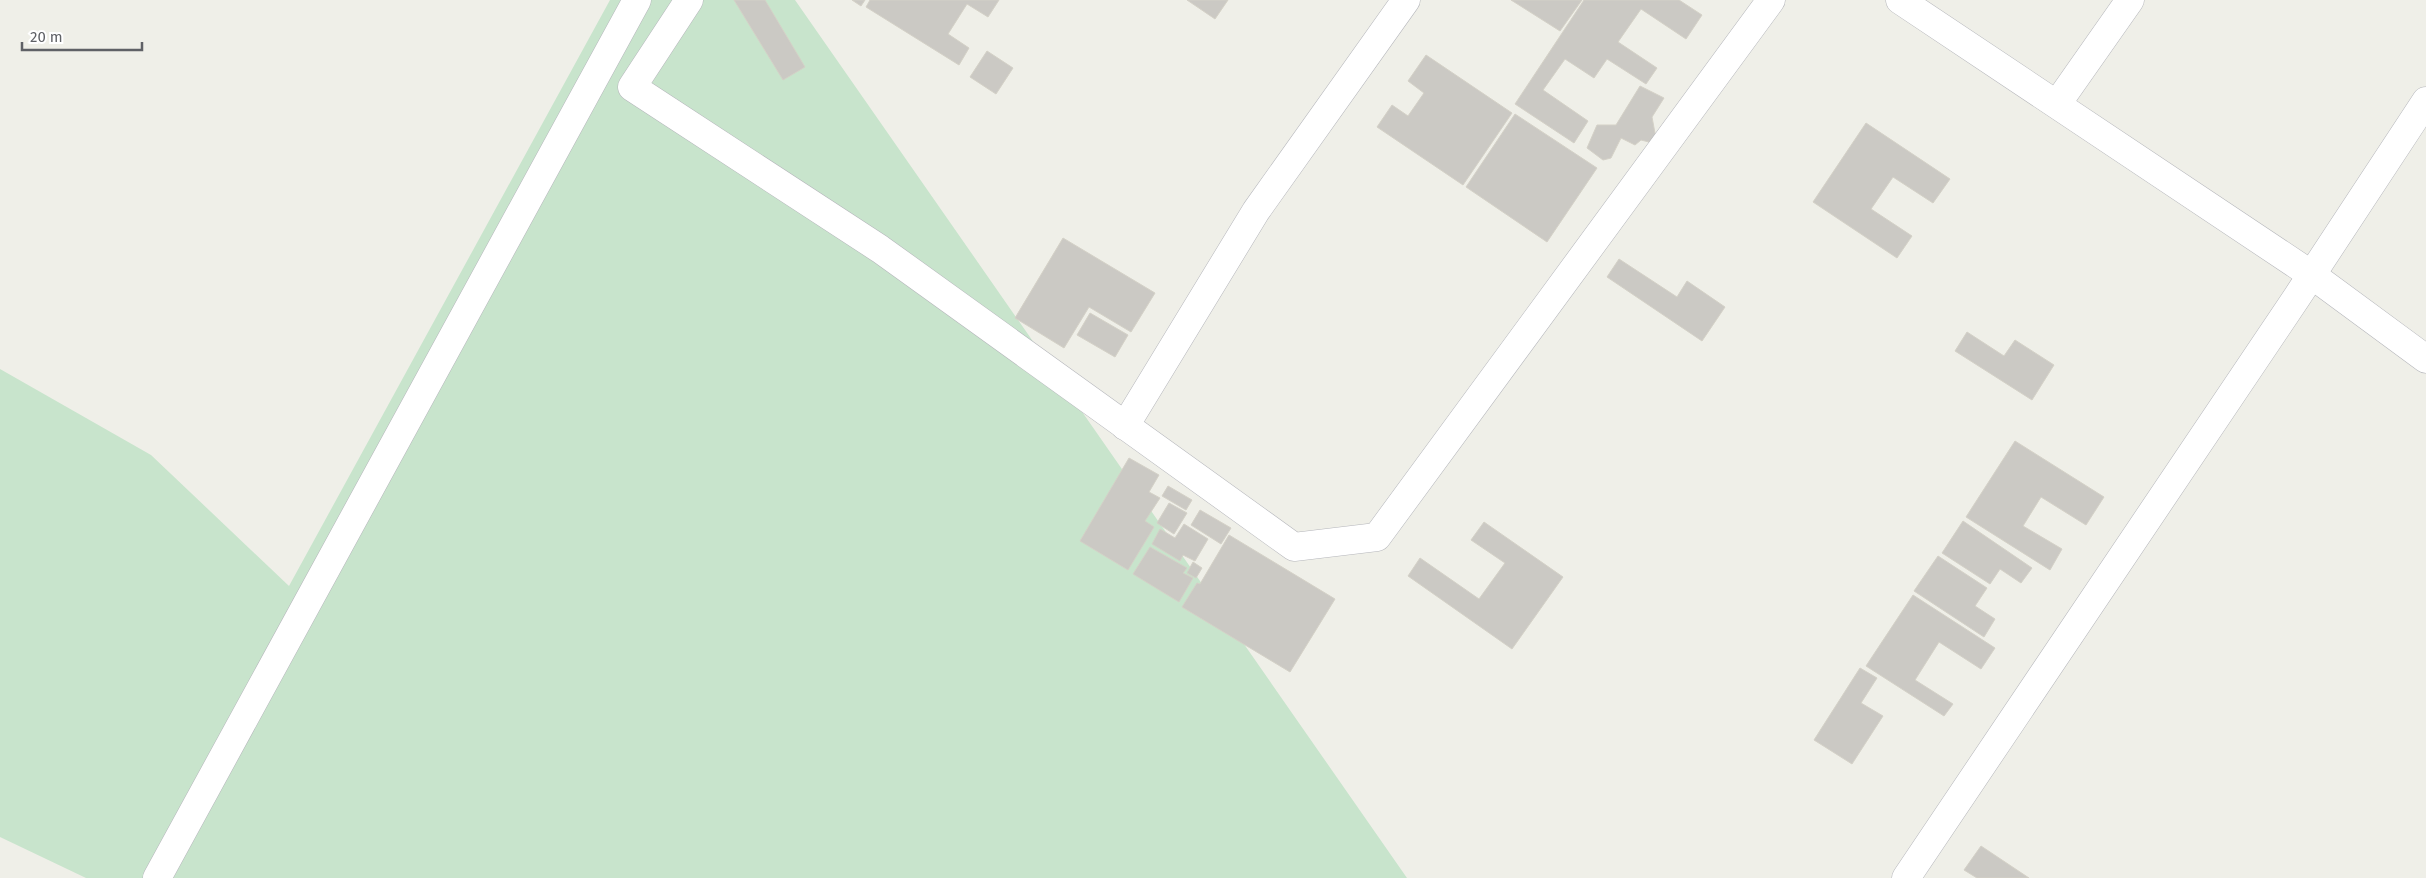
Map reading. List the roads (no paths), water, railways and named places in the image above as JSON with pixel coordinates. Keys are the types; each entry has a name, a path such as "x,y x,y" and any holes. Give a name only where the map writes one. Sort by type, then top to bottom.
{"street":[{"path":"157,878 637,0"},
{"path":"689,0 632,87 880,249 1294,547 1377,537 1771,0"},
{"path":"1125,426 1256,211 1406,0"},
{"path":"1900,0 2312,275 2426,359"},
{"path":"2057,104 2130,0"},
{"path":"1906,878 2312,275 2426,101"}]}
